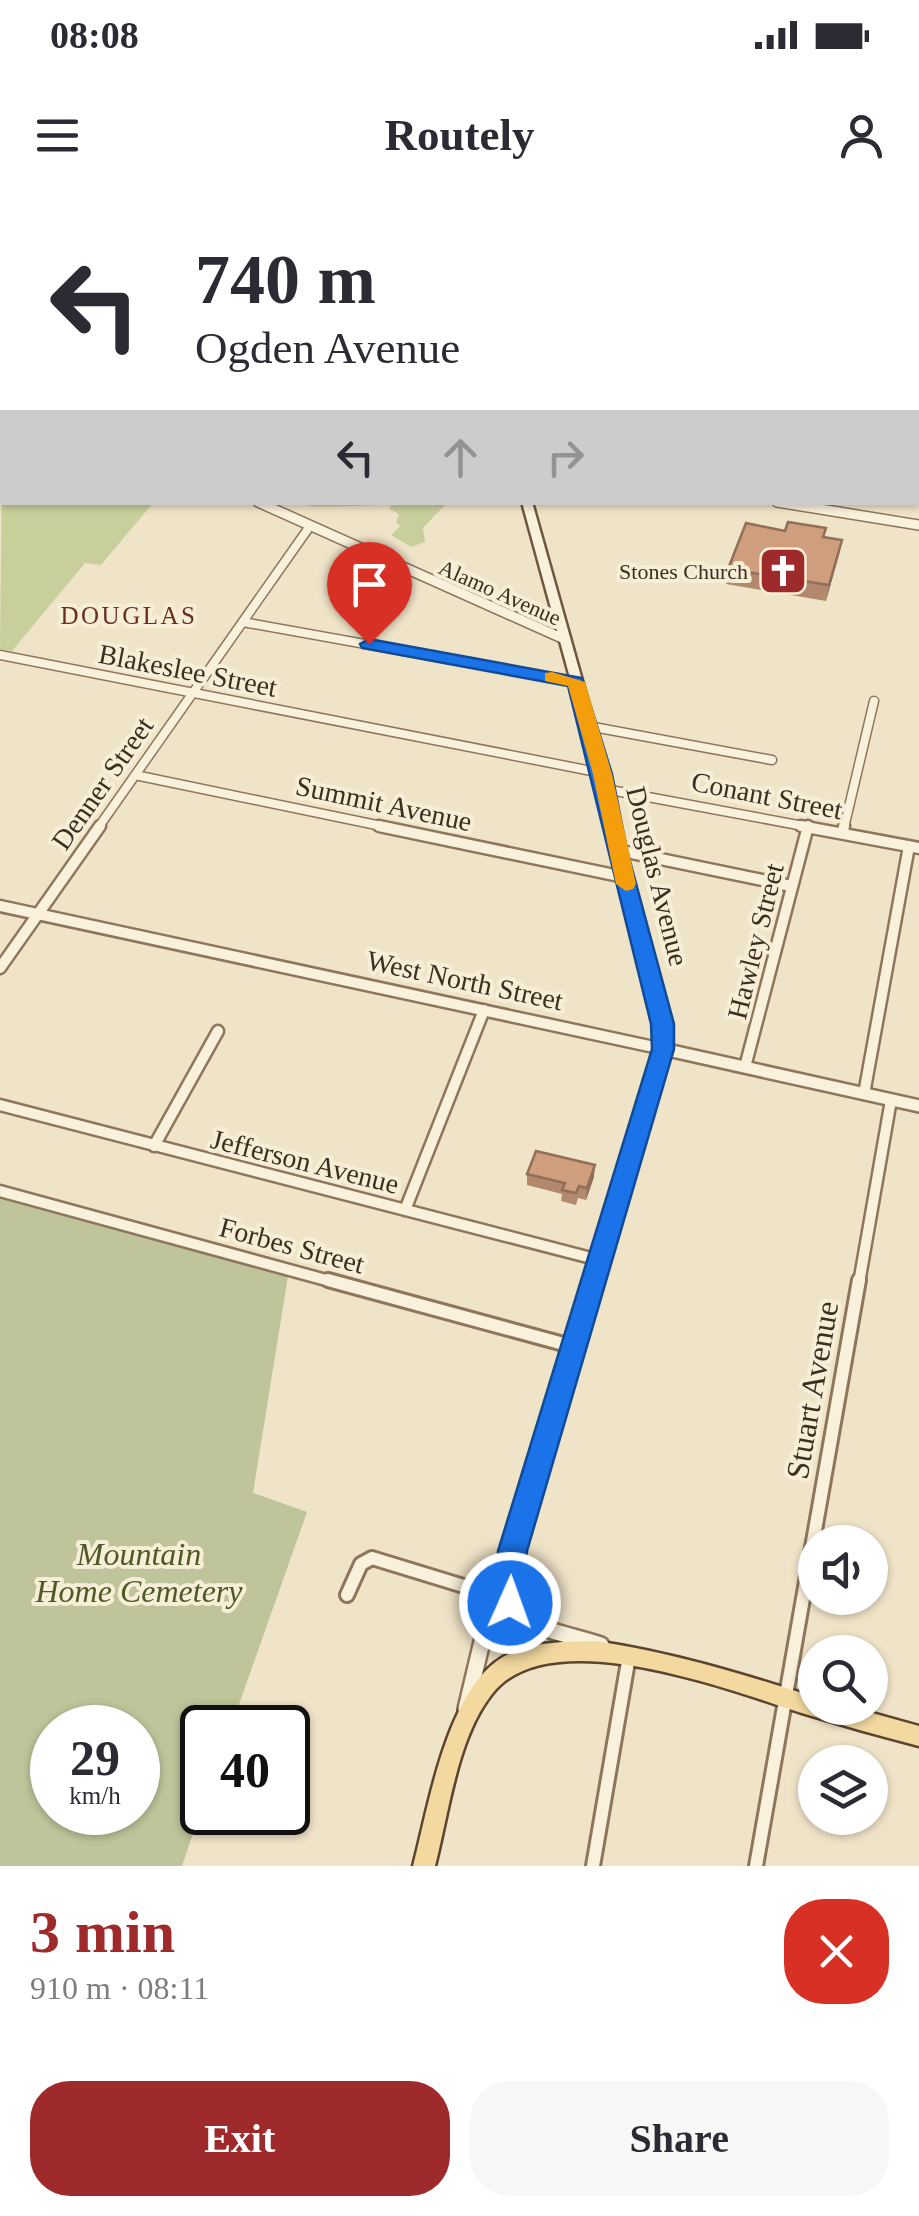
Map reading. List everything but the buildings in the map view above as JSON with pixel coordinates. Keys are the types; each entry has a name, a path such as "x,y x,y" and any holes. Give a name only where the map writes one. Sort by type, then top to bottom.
{"main road":[{"name":"Douglas Avenue","path":"512,1551 663,1049 658,1002 617,850 602,774 528,505"},
{"path":"463,1728 485,1685 496,1673 524,1657 583,1650 629,1655 798,1702"},
{"path":"880,1725 919,1736"},
{"name":"Douglas Avenue","path":"424,1866 463,1728"}],"street":[{"name":"Alamo Avenue","path":"264,505 531,625 563,633"},
{"path":"796,505 919,525"},
{"name":"Denner Street","path":"0,968 310,526"},
{"path":"243,622 576,682"},
{"name":"Blakeslee Street","path":"0,655 602,774"},
{"path":"842,832 874,701"},
{"path":"588,726 772,760"},
{"name":"Summit Avenue","path":"134,774 624,877"},
{"name":"Conant Street","path":"605,789 914,847"},
{"name":"Hawley Street","path":"746,1068 808,825"},
{"path":"864,1094 914,847"},
{"path":"617,850 792,886"},
{"name":"West North Street","path":"0,906 919,1106"},
{"path":"405,1210 484,1010"},
{"path":"154,1146 218,1031"},
{"name":"Stuart Avenue","path":"756,1866 891,1100"},
{"name":"Jefferson Avenue","path":"0,1106 599,1260"},
{"name":"Forbes Street","path":"0,1191 572,1346"},
{"name":"Douglas Avenue","path":"463,1728 469,1685 493,1595 512,1551"},
{"name":"Douglas Avenue","path":"512,1551 508,1596 513,1610 529,1620 629,1655"},
{"path":"347,1595 361,1564 372,1558 493,1595"},
{"path":"593,1866 629,1655"}],"green space":[{"path":"2,505 151,505 101,565 85,563 12,651 0,649"},
{"path":"310,505 373,505 335,507"},
{"path":"391,505 445,505 423,528 425,542 411,547 391,535 400,526 396,522 399,514 389,509"},
{"name":"Mountain Home Cemetery","path":"0,1198 288,1276 253,1493 307,1512 239,1705 180,1705 180,1835 193,1835 182,1866 0,1866"}],"slow traffic":[{"path":"552,677 576,682 602,774 626,884"}],"place":[{"name":"Stones Church","path":"783,571"}],"district":[{"name":"DOUGLAS","path":"129,615"}],"route":[{"path":"369,644 576,682 662,1024 663,1049 512,1551 510,1603"}]}
